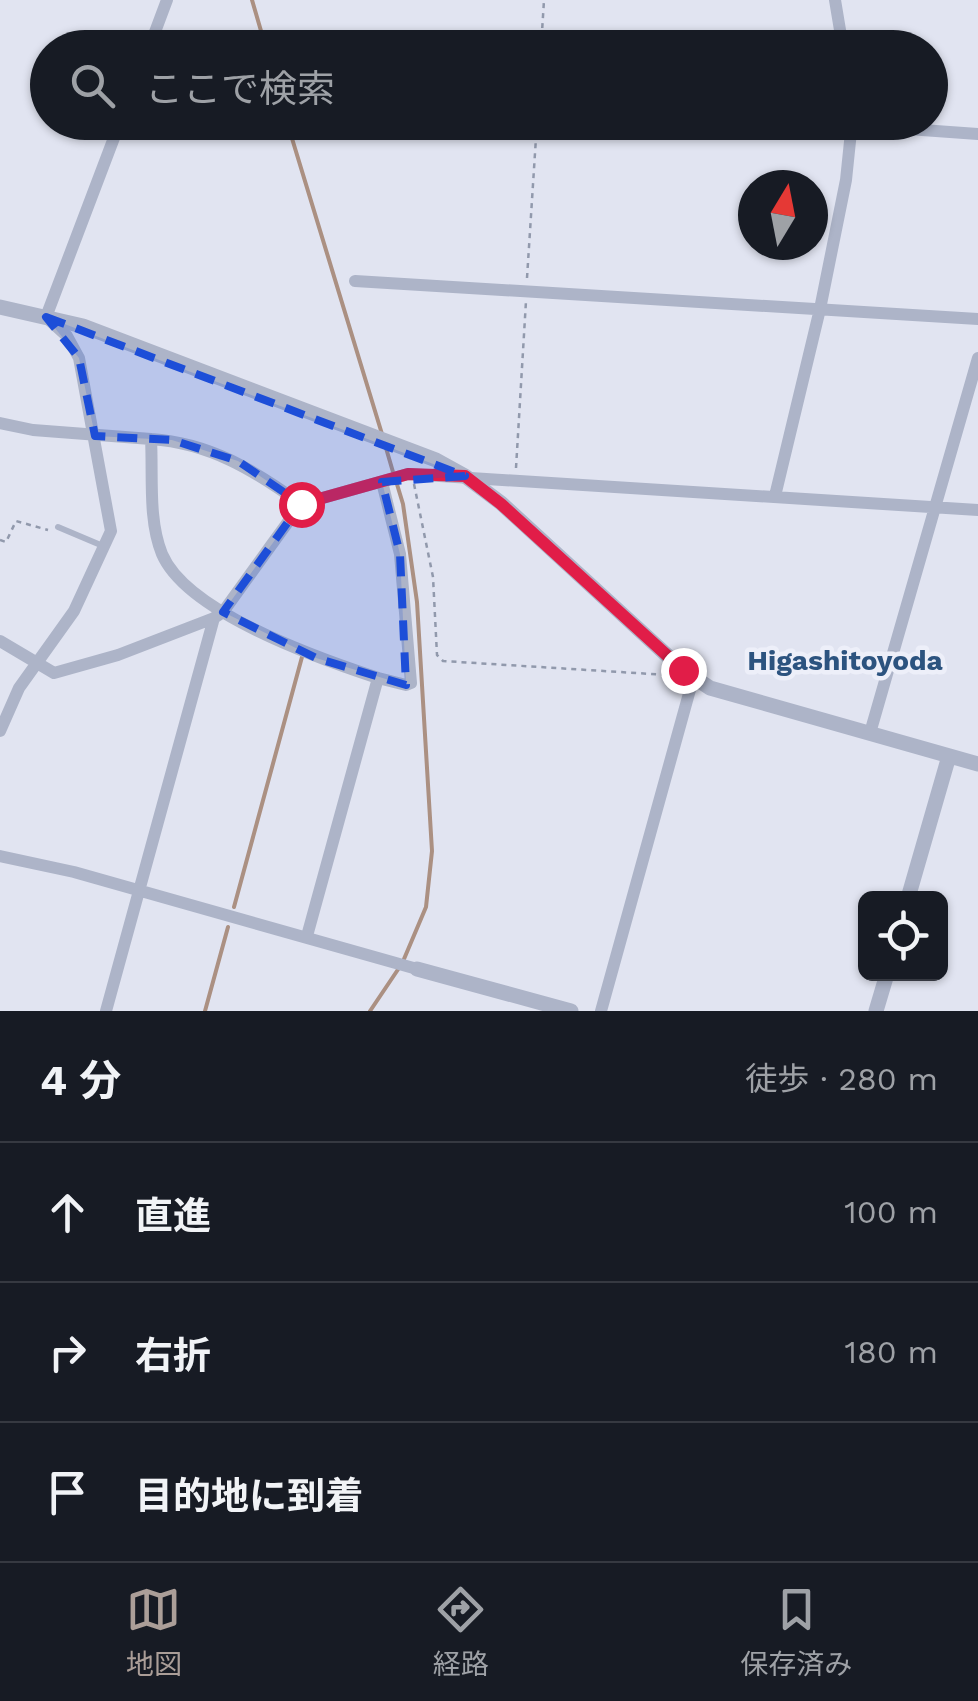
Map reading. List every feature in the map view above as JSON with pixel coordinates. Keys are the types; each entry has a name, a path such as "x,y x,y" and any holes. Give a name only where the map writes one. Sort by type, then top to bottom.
{"street":[{"path":"156,30 167,0"},
{"path":"835,0 839,30"},
{"path":"948,132 978,134"},
{"path":"46,317 113,140"},
{"path":"775,496 820,310 850,140"},
{"path":"355,281 978,319"},
{"path":"0,308 83,326 402,447 465,476 688,674 710,688 978,764"},
{"path":"0,731 20,688 74,611 111,531 78,358 67,336 46,317"},
{"path":"870,734 978,358"},
{"path":"0,422 33,430 152,438 201,447 238,462 301,504"},
{"path":"152,438 154,525 162,556 193,592 218,615 316,658 406,685 411,683 400,554 382,482"},
{"path":"106,1011 218,615 301,504 410,474 978,510"},
{"path":"0,640 54,673 64,672 118,656 218,615"},
{"path":"601,1011 688,674"},
{"path":"308,936 378,678"},
{"path":"910,891 949,756"},
{"path":"0,856 74,872 571,1011"},
{"path":"876,1011 885,981"}],"lane":[{"path":"58,527 104,546"}],"path":[{"path":"543,30 544,0"},
{"path":"410,474 433,577 437,655 442,662 688,674"},
{"path":"0,540 6,542 16,521 52,531 58,527"}],"highlighted area":[{"path":"46,317 465,476 382,482 400,554 406,685 316,658 223,612 301,504 238,461 172,440 95,436 79,358"}],"waterway":[{"path":"252,0 261,30"},
{"path":"292,140 382,434"},
{"path":"386,448 393,472"},
{"path":"396,481 417,602 432,851 426,907 404,959"},
{"path":"234,907 302,657"},
{"path":"205,1011 228,927"},
{"path":"370,1011 399,968"}],"district":[{"name":"Higashitoyoda","path":"845,660"}],"route":[{"path":"301,504 408,474 465,476 501,504 683,670"}]}
